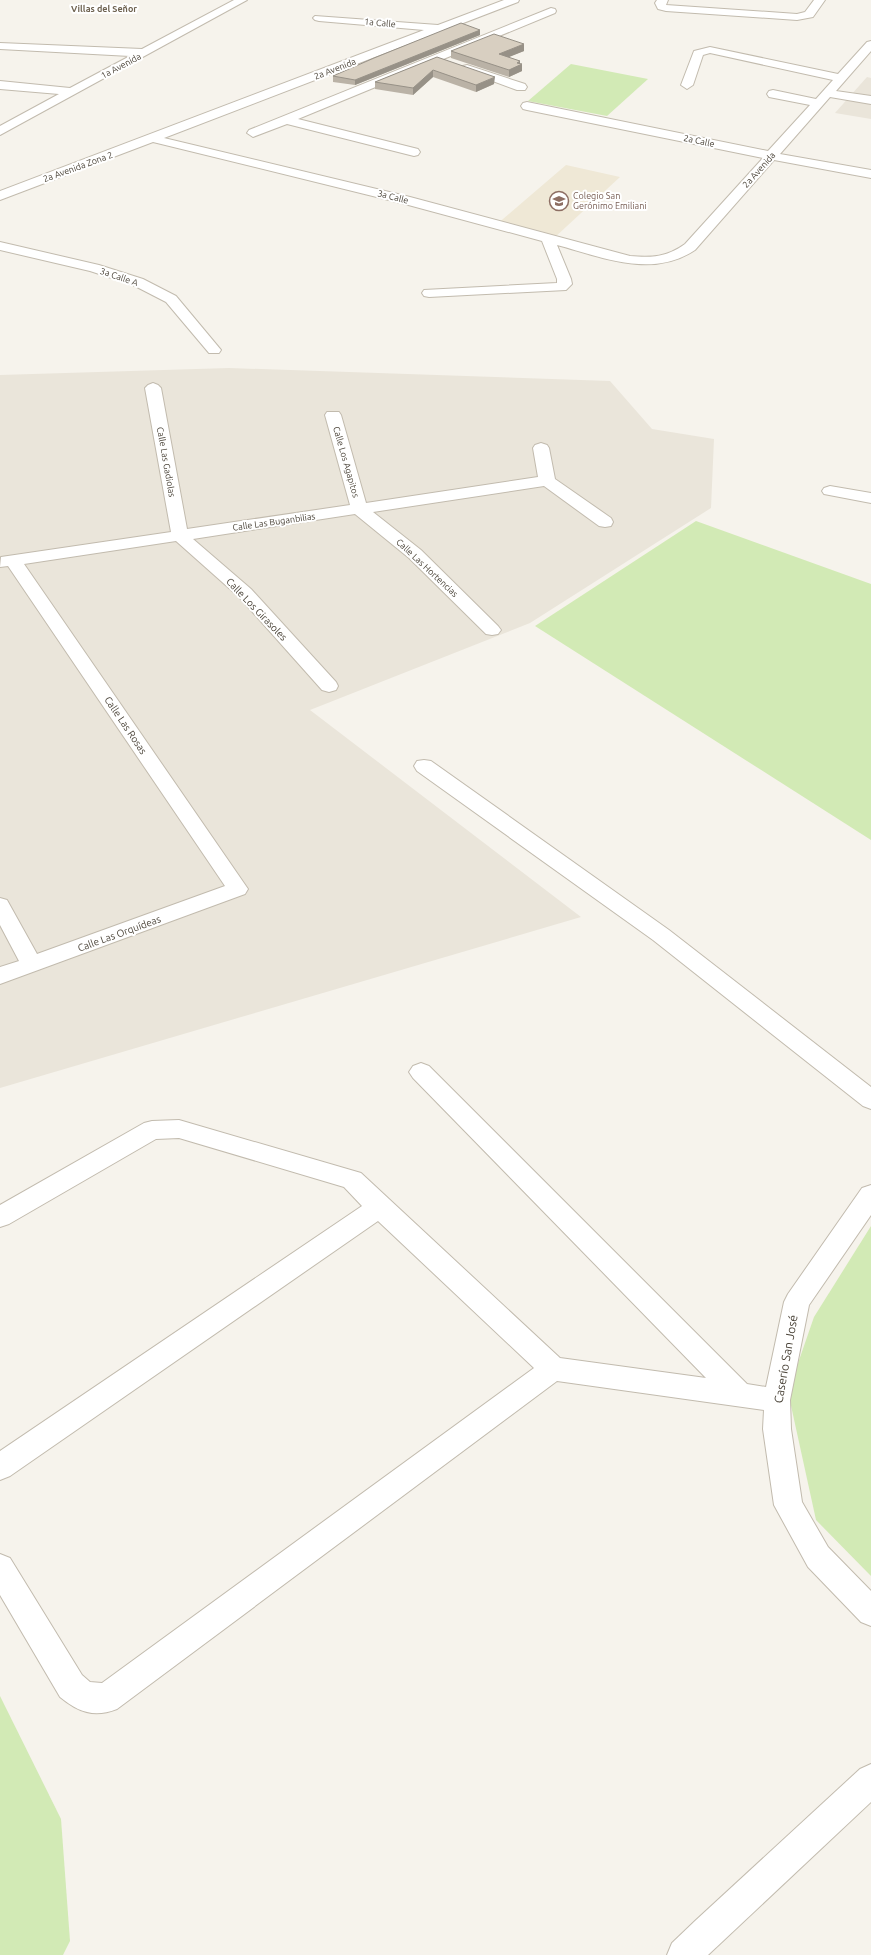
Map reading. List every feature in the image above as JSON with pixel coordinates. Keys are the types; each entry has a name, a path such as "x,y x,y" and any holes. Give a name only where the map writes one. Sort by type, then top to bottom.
{"street":[{"name":"1a Avenida","path":"0,131 70,92 146,53 239,0"},
{"path":"484,0 501,5"},
{"name":"2a Avenida","path":"155,139 514,0"},
{"path":"663,0 660,4 662,7 666,8 797,17 809,15 820,0"},
{"path":"253,132 324,105 551,11"},
{"name":"1a Calle","path":"319,18 440,28"},
{"path":"494,35 508,40"},
{"name":"2a Avenida","path":"630,260 649,262 666,260 678,255 690,247 871,44"},
{"path":"0,46 146,53"},
{"path":"687,85 698,53 710,50 841,78"},
{"path":"437,58 521,87"},
{"path":"0,85 70,92"},
{"path":"280,91 324,105"},
{"path":"828,93 871,100"},
{"path":"773,94 818,103"},
{"name":"2a Calle","path":"527,106 772,156 871,174"},
{"path":"0,120 19,120"},
{"path":"287,120 414,152"},
{"name":"2a Avenida Zona 2","path":"0,196 155,139"},
{"name":"3a Calle","path":"155,139 405,200 630,260"},
{"path":"429,293 561,286 565,284 565,274 557,261 547,238"},
{"name":"3a Calle A","path":"0,246 94,268 145,286 172,299 214,350"},
{"name":"Calle Las Gadiolas","path":"153,388 180,536"},
{"name":"Calle Los Agapitos","path":"333,415 359,509"},
{"path":"541,448 547,481 605,522"},
{"name":"Calle Las Buganbilias","path":"7,562 547,481"},
{"path":"830,491 871,498"},
{"name":"Calle Las Hortencias","path":"359,509 415,554 492,630"},
{"name":"Calle Los Girasoles","path":"180,536 245,593 329,686"},
{"name":"Calle Las Rosas","path":"7,562 238,889"},
{"path":"424,766 661,935 871,1100"},
{"name":"Calle Las Orquídeas","path":"0,976 238,889"},
{"path":"0,905 32,964"},
{"path":"421,1072 739,1394"},
{"path":"0,1217 152,1130 167,1128 179,1129 352,1180 553,1369 777,1400"},
{"name":"Caserío San José","path":"871,1195 797,1302 777,1400 777,1429 788,1505 818,1557 871,1612"},
{"path":"0,1467 379,1207"},
{"path":"0,1568 71,1686 84,1697 106,1698 553,1369"},
{"path":"684,1955 826,1825 871,1780"}],"shaded area":[{"path":"867,77 871,78 871,119 835,113"},
{"name":"Colegio San Gerónimo Emiliani","path":"566,165 620,177 553,239 496,225"},
{"path":"229,368 610,381 652,429 714,439 711,508 530,623 310,710 581,917 0,1088 0,375"}],"green space":[{"path":"571,64 648,79 607,116 528,101"},
{"path":"696,521 871,584 871,840 535,626"},
{"path":"871,1226 871,1576 816,1520 788,1392 814,1317"},
{"path":"0,1696 61,1819 70,1941 63,1955 0,1955"}],"building":[{"path":"461,23 480,30 355,80 333,76 374,58"},
{"path":"494,34 524,44 499,54 520,61 517,63 522,64 509,70 451,51"},
{"path":"437,57 495,77 476,85 433,70 413,88 375,82"}],"place":[{"name":"Colegio San Gerónimo Emiliani","path":"559,201"}],"district":[{"name":"Villas del Señor","path":"104,9"}]}
